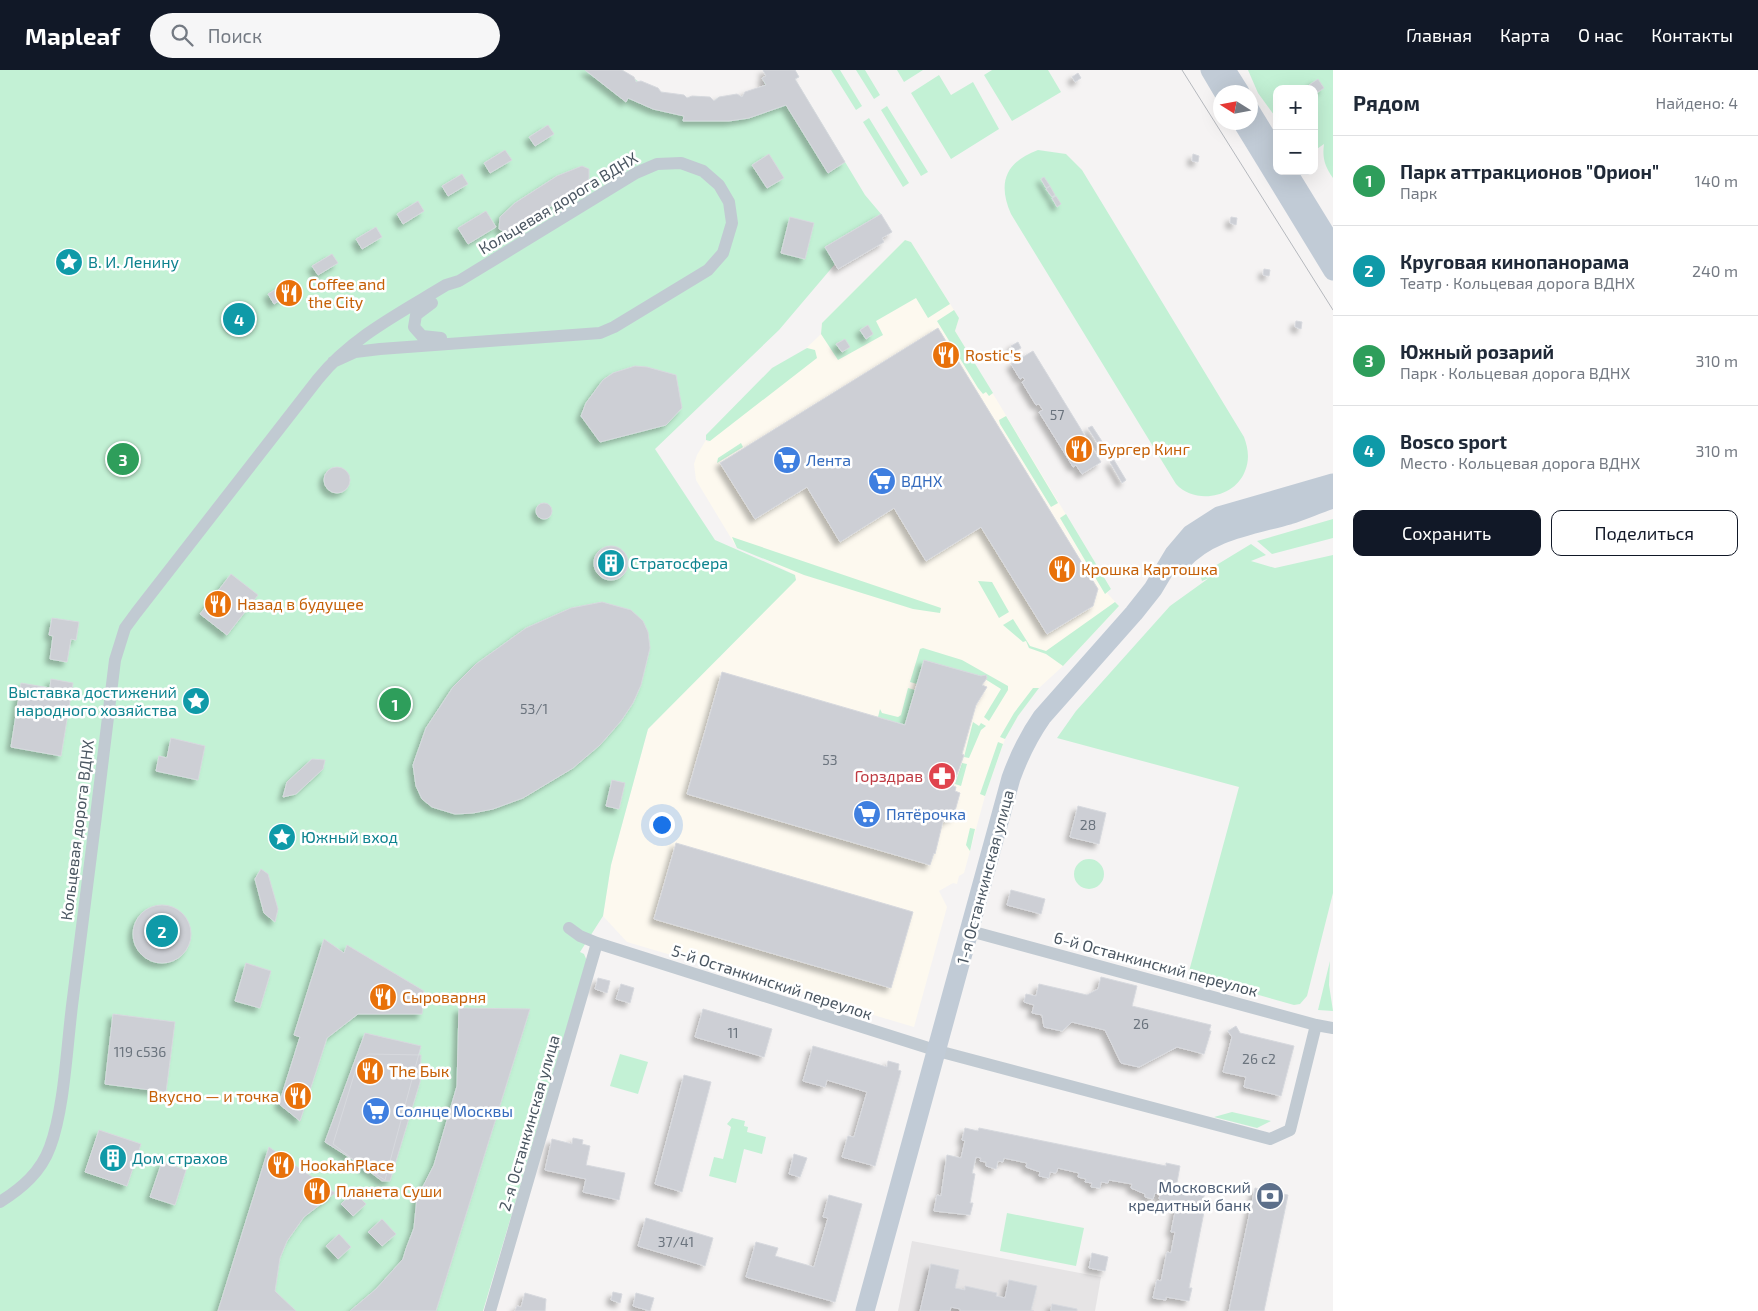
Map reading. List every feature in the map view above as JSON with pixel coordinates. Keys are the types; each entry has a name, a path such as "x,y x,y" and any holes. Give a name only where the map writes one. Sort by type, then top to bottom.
{"street":[{"path":"1210,70 1220,85"},
{"path":"1226,70 1236,85"},
{"path":"1258,123 1273,147"},
{"path":"1247,130 1333,271"},
{"name":"Кольцевая дорога ВДНХ","path":"0,1202 21,1187 35,1172 46,1154 53,1135 66,1049 115,660 119,644 136,612 333,362 361,337 446,285 459,281 636,173 657,164 681,163 703,171 719,185 730,202 732,218 730,234 723,253 716,262 692,280 614,327 592,334 483,340 469,344 367,350 355,352 333,362"},
{"path":"1289,175 1333,246"},
{"path":"459,281 449,292 416,315 414,327 417,333 428,338 469,336 483,340"},
{"name":"1-я Останкинская улица","path":"865,1311 1012,778 1020,754 1030,735 1042,717 1108,644 1153,589 1184,542 1200,527 1227,513 1333,484"},
{"path":"1153,589 1191,551 1204,542 1221,534 1333,499"},
{"name":"5-й Останкинский переулок","path":"570,928 580,936 597,943 938,1051 1270,1139 1290,1130 1316,1025"},
{"name":"6-й Останкинский переулок","path":"970,931 1333,1028"},
{"name":"2-я Останкинская улица","path":"490,1311 597,943"}],"shaded area":[{"path":"905,240 911,242 959,318 955,331 1111,589 1107,593 1119,606 1063,666 1039,688 1018,716 1005,739 985,796 964,873 959,876 957,884 953,883 939,891 947,907 914,1027 627,942 603,916 611,865 648,729 714,660 720,657 795,575 751,552 737,548 696,480 694,464 697,455 706,440 708,442 821,334 822,323"},
{"path":"912,1241 1101,1277 1095,1311 898,1311"}],"green space":[{"name":"Выставка достижений народного хозяйства","path":"0,70 622,70 645,86 663,93 687,98 694,96 705,97 714,101 719,97 742,97 765,85 762,78 766,76 763,70 795,70 799,77 795,79 865,195 881,214 826,247 835,264 779,330 655,449 715,540 795,575 796,580 648,729 611,865 603,916 580,952 584,954 587,961 483,1311 0,1311"},
{"path":"831,70 840,70 862,106 856,110"},
{"path":"856,70 865,70 880,95 874,99"},
{"path":"897,70 923,70 904,82"},
{"path":"992,70 1048,70 1061,92 1012,121 984,75"},
{"path":"1248,70 1333,70 1333,178 1325,162 1323,154 1324,144 1318,148 1318,85 1273,85 1273,114 1258,93 1258,85 1255,85"},
{"path":"939,75 951,95 973,82 999,129 951,159 911,93"},
{"path":"887,106 928,172 921,176 881,110"},
{"path":"869,118 909,183 903,187 863,122"},
{"path":"1038,150 1066,154 1082,170 1244,437 1248,454 1245,471 1240,480 1224,493 1214,496 1193,495 1184,491 1176,484 1011,214 1005,192 1007,174 1018,161"},
{"path":"905,240 911,242 950,304 928,318 916,298 876,321 883,335 838,360 821,334 822,323"},
{"path":"954,310 959,318 955,331 993,393 989,396 986,392 983,394 978,388 937,321"},
{"path":"807,348 815,350 817,358 710,441 706,440 706,435 772,368"},
{"path":"1006,416 1058,503 1051,507 1000,424 999,420"},
{"path":"741,443 743,447 717,463 718,458"},
{"path":"1066,514 1111,589 1105,594 1060,518"},
{"path":"1333,519 1333,538 1272,554 1257,541"},
{"path":"732,537 941,608 940,613 913,609 804,575 737,548"},
{"path":"1251,544 1266,555 1251,561 1275,568 1333,555 1333,893 1307,996 1300,1004 1294,1005 1188,975 1239,787 1057,738 1076,711 1170,606 1209,578 1202,581 1200,575"},
{"path":"978,581 992,582 1009,612 999,618"},
{"path":"1115,602 1119,606 1063,666 1046,654 1029,648 1026,641 1023,642 1003,625 1013,619 1030,646 1046,651"},
{"path":"923,648 962,660 1008,686 1008,690 989,721 984,717 1001,689 985,679 985,675 981,677 924,660 917,684 910,682 920,649"},
{"path":"908,688 915,690 905,725 878,717 880,709 882,713 898,717 901,715"},
{"path":"1033,688 1039,688 1018,716 1005,739 1000,737 1014,713"},
{"path":"973,722 979,726 981,723 986,726 981,730 969,758 964,757"},
{"path":"998,742 1003,744 985,796 980,794"},
{"path":"962,763 967,764 961,786 955,784"},
{"path":"970,828 975,829 970,851 966,845"},
{"path":"1089,859 1100,863 1104,874 1100,885 1089,889 1078,885 1074,874 1078,863"},
{"path":"1330,961 1329,985 1333,1011 1318,1010"},
{"path":"620,1054 648,1062 638,1094 610,1086"},
{"path":"1232,1112 1271,1121 1257,1128 1214,1117"},
{"path":"732,1118 745,1121 744,1126 748,1127 747,1132 766,1137 762,1154 744,1149 736,1183 709,1176 714,1157 723,1159 731,1127 727,1124"},
{"path":"1007,1213 1084,1228 1076,1266 1000,1251"}],"building":[{"path":"585,70 622,70 634,77 636,82 641,81 658,88 661,92 684,95 687,98 692,96 710,97 714,101 719,97 737,94 742,97 745,92 766,85 762,78 766,76 763,70 795,70 799,77 795,79 845,162 828,173 786,105 749,118 729,121 683,121 684,116 653,109 628,98 626,102"},
{"path":"1078,73 1081,78 1075,82 1072,77"},
{"path":"1318,79 1324,88 1318,92 1318,85 1309,85"},
{"path":"548,125 554,134 535,146 529,137"},
{"path":"505,150 512,160 490,173 484,163"},
{"path":"769,154 784,178 767,188 752,165"},
{"path":"1193,154 1199,156 1198,162 1192,161"},
{"path":"582,166 589,169 589,178 584,187 577,193 539,212 521,227 508,233 499,229 500,217 515,203 557,176"},
{"path":"462,174 468,184 448,196 442,186"},
{"path":"1044,177 1050,186 1046,188 1041,179"},
{"path":"1050,186 1055,195 1052,197 1046,189"},
{"path":"1056,196 1061,204 1057,207 1052,198"},
{"path":"418,201 424,211 403,224 397,214"},
{"path":"486,211 496,227 468,244 458,228"},
{"path":"881,214 892,232 882,238 884,242 838,269 825,247"},
{"path":"790,217 814,223 805,259 781,253"},
{"path":"1231,217 1237,218 1236,225 1230,223"},
{"path":"376,227 382,237 362,249 356,239"},
{"path":"332,254 338,263 318,275 312,266"},
{"path":"1264,269 1270,270 1269,276 1263,275"},
{"path":"288,282 293,292 274,304 268,294"},
{"path":"245,309 250,318 233,328 228,320"},
{"path":"1296,321 1302,322 1301,329 1295,327"},
{"path":"868,325 873,334 866,339 860,330"},
{"name":"ВДНХ","path":"938,328 1098,589 1093,606 1047,634 981,527 926,561 894,508 840,542 807,487 755,519 720,463"},
{"path":"845,339 850,347 842,352 836,344"},
{"path":"1018,342 1021,348 1014,352 1011,346"},
{"path":"1033,351 1101,462 1082,474 1076,465 1073,467 1039,412 1043,410 1039,404 1036,405 1022,382 1025,380 1023,377 1020,379 1011,364"},
{"path":"635,366 647,367 676,375 682,408 666,425 600,442 581,416 586,403 603,380 613,373"},
{"path":"1092,426 1105,446 1101,449 1088,428"},
{"path":"1114,460 1126,480 1122,483 1110,462"},
{"path":"337,467 346,471 350,480 346,489 337,493 328,489 324,480 328,471"},
{"path":"544,503 550,505 552,511 550,517 544,519 538,517 536,511 538,505"},
{"name":"Стратосфера","path":"611,546 618,547 623,551 627,556 627,570 623,575 618,579 611,580 604,579 599,575 595,570 594,563 595,556 599,551 604,547"},
{"path":"231,574 258,595 227,635 200,614"},
{"path":"602,602 631,610 643,621 648,632 650,648 641,685 633,703 621,721 600,745 573,768 523,798 493,809 455,814 432,807 422,799 416,786 413,765 426,728 453,687 476,664 526,628 571,608"},
{"path":"52,618 79,622 76,640 71,639 67,662 50,659 53,636 49,635"},
{"path":"924,660 981,676 986,675 987,678 982,685 987,687 976,705 962,754 964,755 953,786 956,787 955,791 960,793 953,818 948,817 946,822 943,821 935,854 930,865 687,794 722,672 905,725"},
{"path":"51,679 73,683 61,756 11,747 21,683 50,688"},
{"path":"171,738 205,746 198,780 156,771 159,756 167,758"},
{"path":"312,759 325,760 323,769 296,794 283,797 287,782"},
{"path":"612,780 625,783 619,809 606,806"},
{"path":"1078,806 1106,813 1099,844 1070,837"},
{"path":"676,843 913,912 891,988 654,919"},
{"path":"261,869 268,874 278,909 275,922 264,913 255,879"},
{"path":"1011,890 1045,899 1041,914 1007,905"},
{"path":"156,905 168,905 183,913 191,928 191,940 183,955 168,963 156,963 141,955 133,940 133,928 141,913"},
{"path":"324,939 344,953 347,945 424,991 422,1014 358,1014 327,1038 300,1121 279,1104 300,1037 294,1035"},
{"path":"246,963 271,971 260,1008 235,1001"},
{"path":"1101,977 1137,986 1132,1006 1211,1025 1204,1054 1177,1047 1139,1067 1121,1063 1105,1030 1072,1022 1062,1031 1044,1027 1042,1015 1032,1013 1034,1005 1024,1002 1026,994 1036,996 1039,984 1087,995 1098,989"},
{"path":"598,978 610,981 607,993 595,989"},
{"path":"621,984 634,988 630,1003 616,999"},
{"path":"459,1008 530,1009 436,1311 350,1311 376,1289 403,1259 414,1228 417,1198 434,1165 457,1086"},
{"path":"703,1009 772,1029 764,1057 695,1037"},
{"path":"113,1014 175,1022 166,1092 105,1084"},
{"path":"1236,1026 1240,1033 1294,1046 1281,1096 1244,1087 1246,1077 1223,1072 1232,1037 1228,1031"},
{"path":"365,1033 421,1046 385,1180 325,1142"},
{"path":"813,1046 887,1067 888,1061 899,1064 898,1070 901,1071 875,1166 842,1157 848,1136 854,1137 867,1092 827,1080 825,1087 803,1081"},
{"path":"369,1054 421,1055 420,1082 390,1181 382,1181 333,1144 358,1062"},
{"path":"684,1075 711,1082 682,1192 655,1184"},
{"path":"965,1128 978,1131 979,1128 1166,1166 1166,1163 1180,1166 1176,1188 1205,1191 1202,1207 1205,1207 1189,1288 1192,1288 1189,1301 1166,1297 1166,1300 1153,1298 1157,1280 1161,1281 1167,1252 1171,1253 1175,1232 1171,1232 1177,1203 1159,1199 1160,1194 1155,1193 1153,1199 1145,1197 1145,1194 1131,1188 1132,1184 1109,1180 1108,1183 1101,1182 1100,1188 1091,1187 1092,1183 1085,1182 1086,1179 1078,1177 1079,1173 1058,1168 1056,1173 1050,1172 1049,1178 1039,1176 1040,1172 1026,1167 1027,1163 1004,1158 1003,1162 998,1161 996,1169 986,1166 986,1162 980,1161 981,1158 976,1157 972,1173 975,1174 970,1203 973,1203 970,1215 934,1211 937,1195 941,1196 947,1155 961,1158 965,1141 962,1140"},
{"name":"Дом страхов","path":"99,1130 141,1144 127,1186 85,1172"},
{"path":"573,1138 583,1140 582,1144 590,1146 586,1165 625,1173 619,1200 583,1192 586,1179 545,1170 552,1139 572,1144"},
{"path":"269,1147 335,1193 304,1217 287,1241 280,1258 275,1291 296,1311 218,1311"},
{"path":"794,1154 807,1158 800,1177 789,1174"},
{"path":"162,1162 186,1170 175,1205 150,1197"},
{"path":"1255,1188 1288,1195 1264,1311 1229,1311"},
{"path":"354,1192 366,1204 353,1216 341,1204"},
{"path":"829,1195 862,1204 835,1302 746,1277 756,1242 778,1248 775,1256 814,1267 828,1218 823,1217"},
{"path":"646,1218 713,1238 705,1266 638,1246"},
{"path":"382,1219 396,1234 382,1246 368,1232"},
{"path":"339,1234 351,1247 338,1259 326,1246"},
{"path":"1092,1253 1108,1257 1105,1271 1089,1268"},
{"path":"931,1264 959,1270 955,1288 965,1290 965,1286 997,1293 996,1296 1005,1298 1009,1280 1037,1286 1031,1310 1034,1311 960,1311 960,1309 951,1307 950,1311 920,1311"},
{"path":"613,1292 622,1294 620,1303 611,1300"},
{"path":"525,1293 546,1299 545,1311 515,1311 517,1306 521,1307"},
{"path":"636,1293 654,1298 650,1311 633,1306"},
{"path":"1052,1304 1077,1309 1077,1311 1051,1311"}],"tram line":[{"path":"1182,70 1333,310"}],"place":[{"name":"В. И. Ленину","path":"69,262"},
{"name":"Coffee and the City","path":"289,293"},
{"name":"Bosco sport","path":"239,319"},
{"name":"Rostic's","path":"946,355"},
{"name":"Бургер Кинг","path":"1079,449"},
{"name":"Южный розарий","path":"123,459"},
{"name":"Лента","path":"787,460"},
{"name":"ВДНХ","path":"882,481"},
{"name":"Стратосфера","path":"611,563"},
{"name":"Крошка Картошка","path":"1062,569"},
{"name":"Назад в будущее","path":"218,604"},
{"name":"Выставка достижений народного хозяйства","path":"196,701"},
{"name":"Парк аттракционов \"Орион\"","path":"395,704"},
{"name":"Горздрав","path":"942,776"},
{"name":"Пятёрочка","path":"867,814"},
{"name":"Южный вход","path":"282,837"},
{"name":"Круговая кинопанорама","path":"162,931"},
{"name":"Сыроварня","path":"383,997"},
{"name":"The Бык","path":"370,1071"},
{"name":"Вкусно — и точка","path":"298,1096"},
{"name":"Солнце Москвы","path":"376,1111"},
{"name":"Дом страхов","path":"113,1158"},
{"name":"HookahPlace","path":"281,1165"},
{"name":"Планета Суши","path":"317,1191"},
{"name":"Московский кредитный банк","path":"1270,1196"}]}
